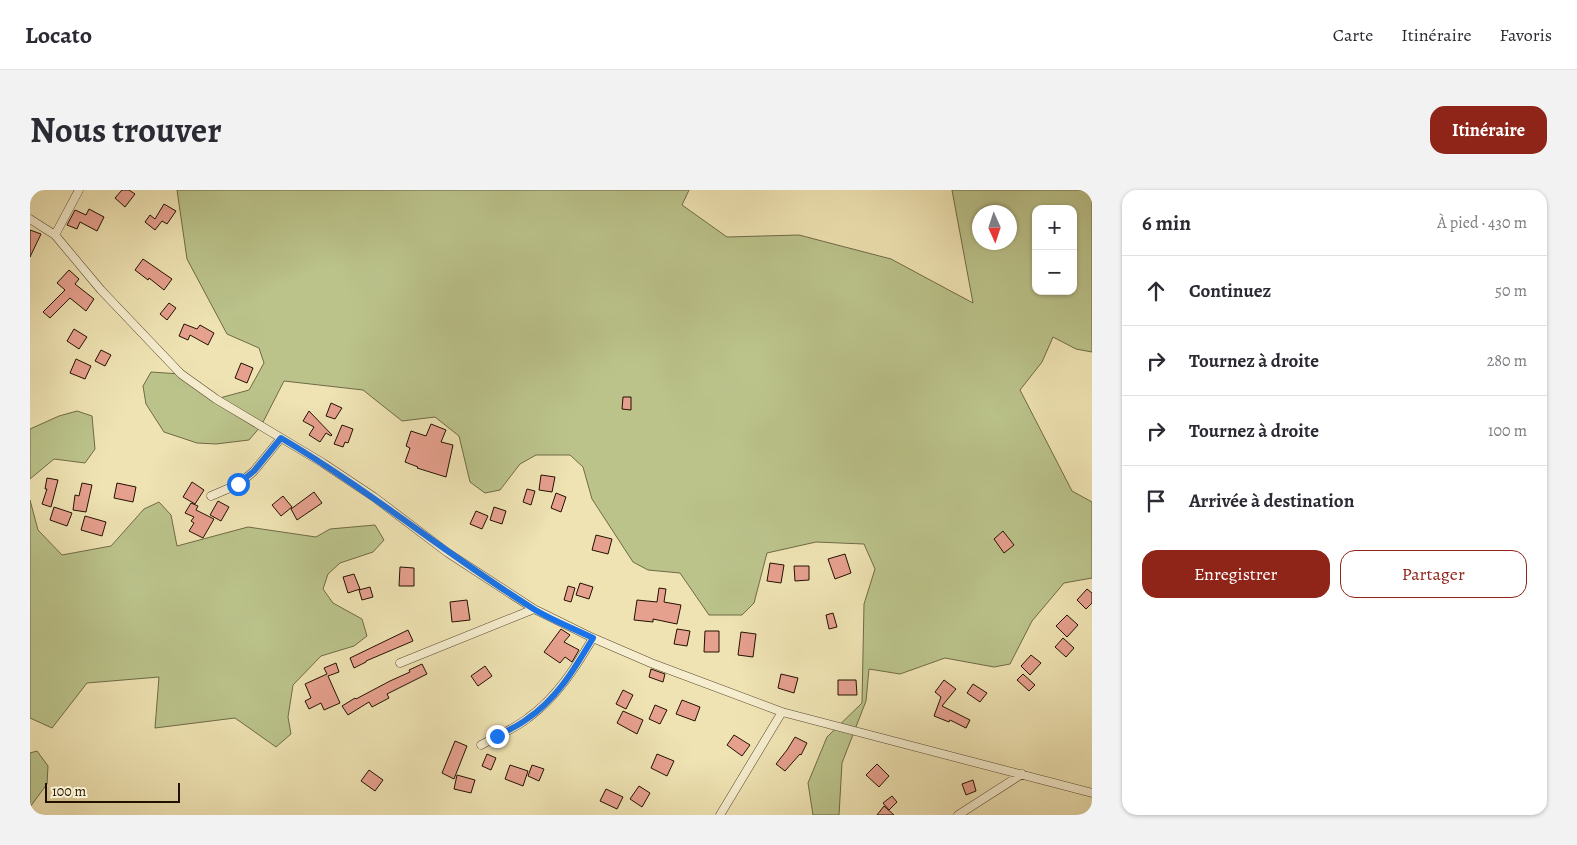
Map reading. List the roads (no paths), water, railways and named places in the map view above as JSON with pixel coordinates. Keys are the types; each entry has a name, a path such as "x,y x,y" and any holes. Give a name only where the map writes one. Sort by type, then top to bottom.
{"street":[{"path":"55,234 79,190"},
{"path":"30,219 55,234 102,290 181,374 216,399 323,463 448,552 534,609 593,638 651,663 782,712 1092,794"},
{"path":"211,496 238,484 254,471 281,438"},
{"path":"400,663 534,609"},
{"path":"481,745 528,719 552,698 570,676 593,638"},
{"path":"720,815 782,712"},
{"path":"958,815 1022,774"}]}
